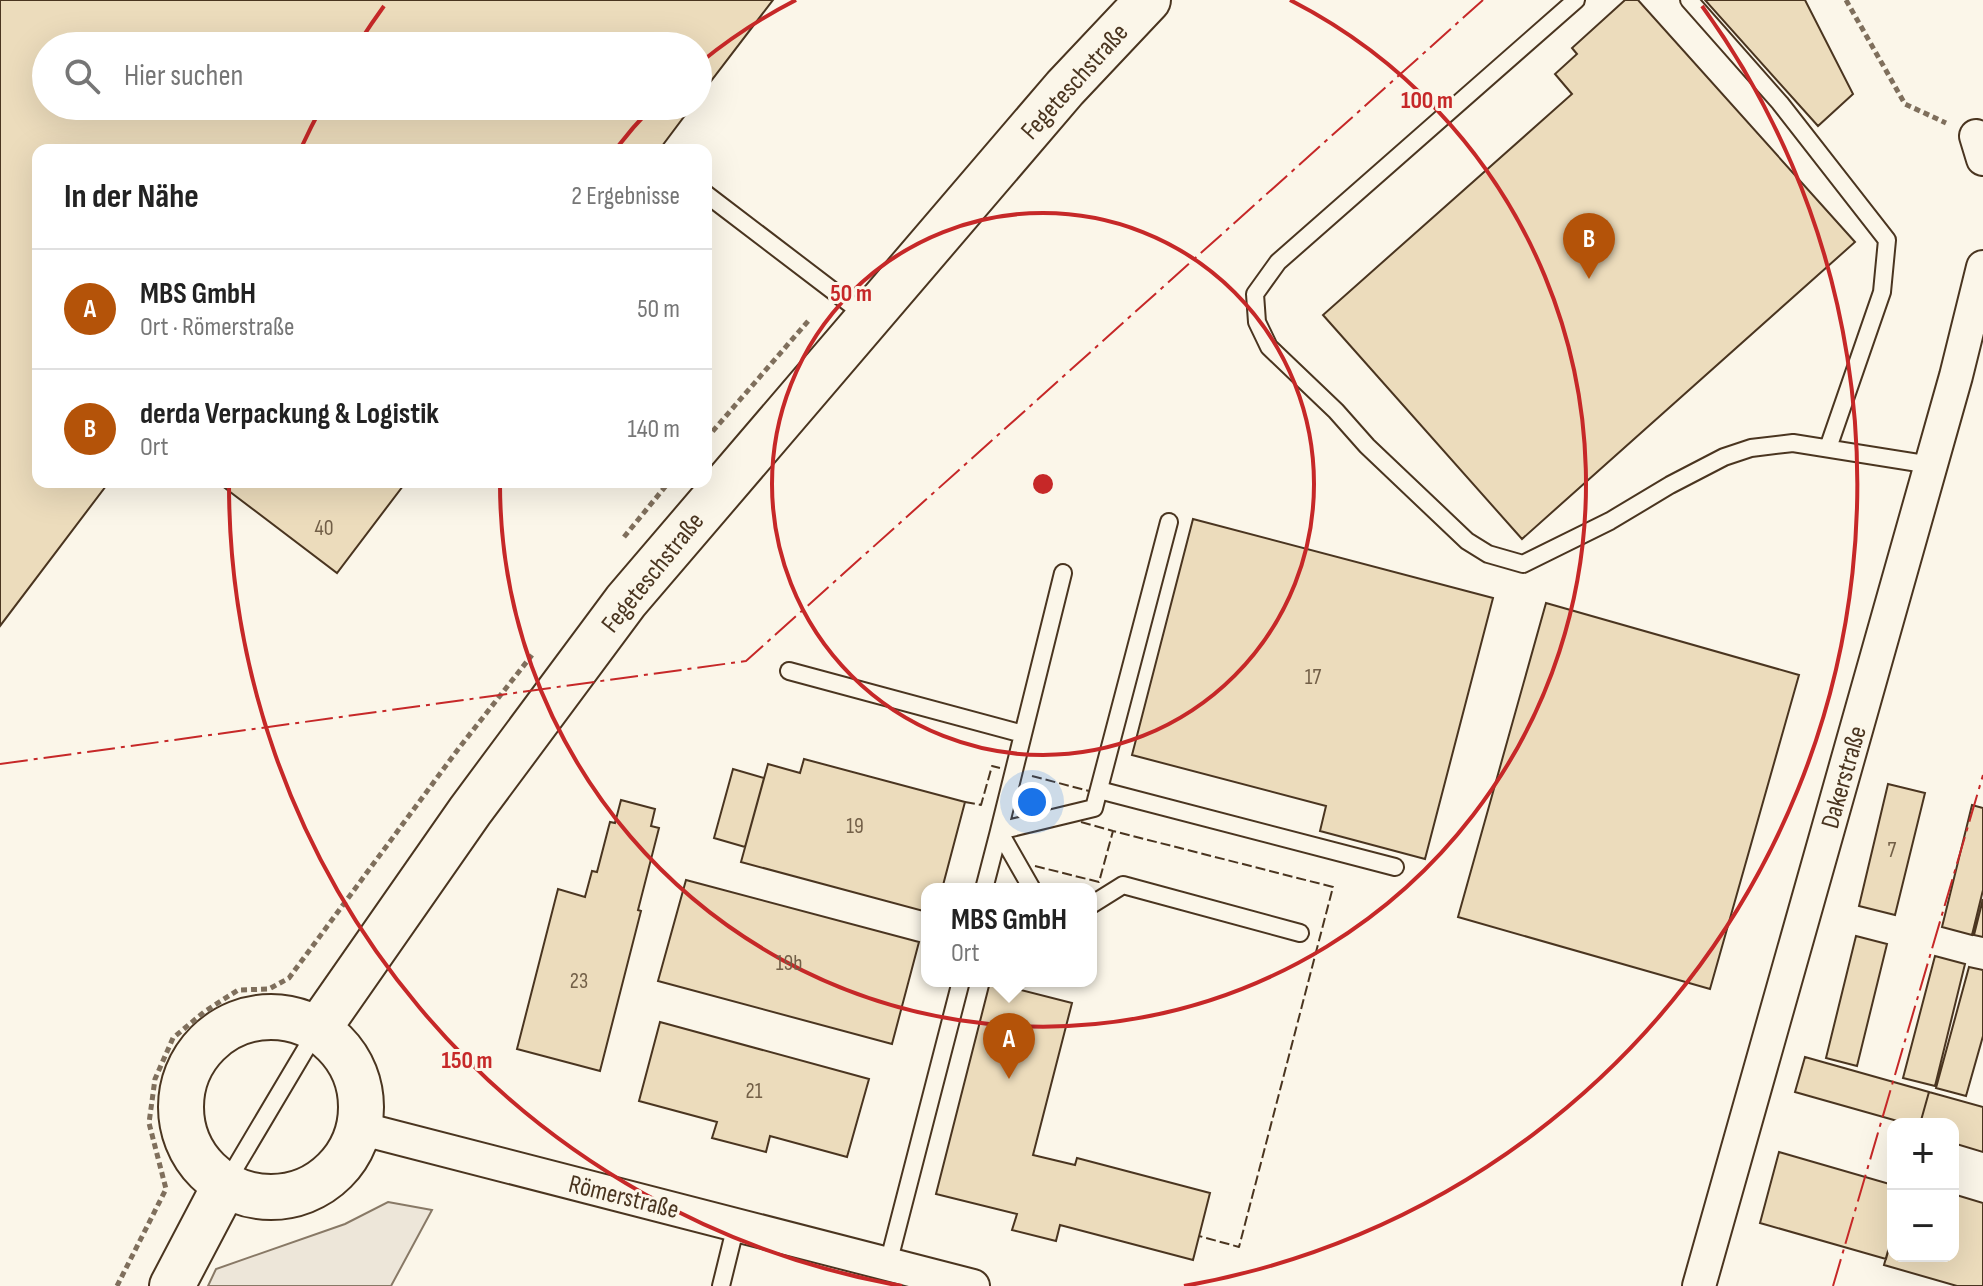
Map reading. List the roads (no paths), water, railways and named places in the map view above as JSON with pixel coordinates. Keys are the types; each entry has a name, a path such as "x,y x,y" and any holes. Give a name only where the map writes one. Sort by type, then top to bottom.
{"main road":[{"name":"Fegeteschstraße","path":"318,1029 470,811 626,601 1065,88 1148,0"},
{"path":"263,1016 292,1018 318,1029 340,1047 355,1072 362,1099 359,1128 349,1154 330,1176 307,1190 279,1197 251,1195 225,1185 203,1166 188,1142 181,1114 183,1086 193,1060 212,1038 235,1023 263,1016"},
{"path":"172,1286 225,1185"}],"street":[{"name":"Dakerstraße","path":"1699,1286 1978,307 1983,267"},
{"name":"Römerstraße","path":"359,1128 973,1286"}],"lane":[{"path":"1576,0 1278,262 1255,294 1257,322 1269,347 1467,541 1488,554 1523,564 1610,521 1724,457 1751,448 1793,443 1931,465"},
{"path":"1689,0 1780,103 1887,240 1882,292 1828,448"},
{"path":"712,199 867,317"},
{"path":"999,831 1094,808 1169,522"},
{"path":"986,883 1063,573"},
{"path":"789,671 1023,734"},
{"path":"1099,790 1395,867"},
{"path":"999,831 1029,883"},
{"path":"1097,901 1123,885 1300,933"},
{"path":"888,1264 959,987"},
{"path":"225,1185 318,1029"},
{"path":"721,1286 736,1225"}],"place":[{"name":"derda Verpackung & Logistik","path":"1589,279"},
{"name":"MBS GmbH","path":"1009,1079"}]}
